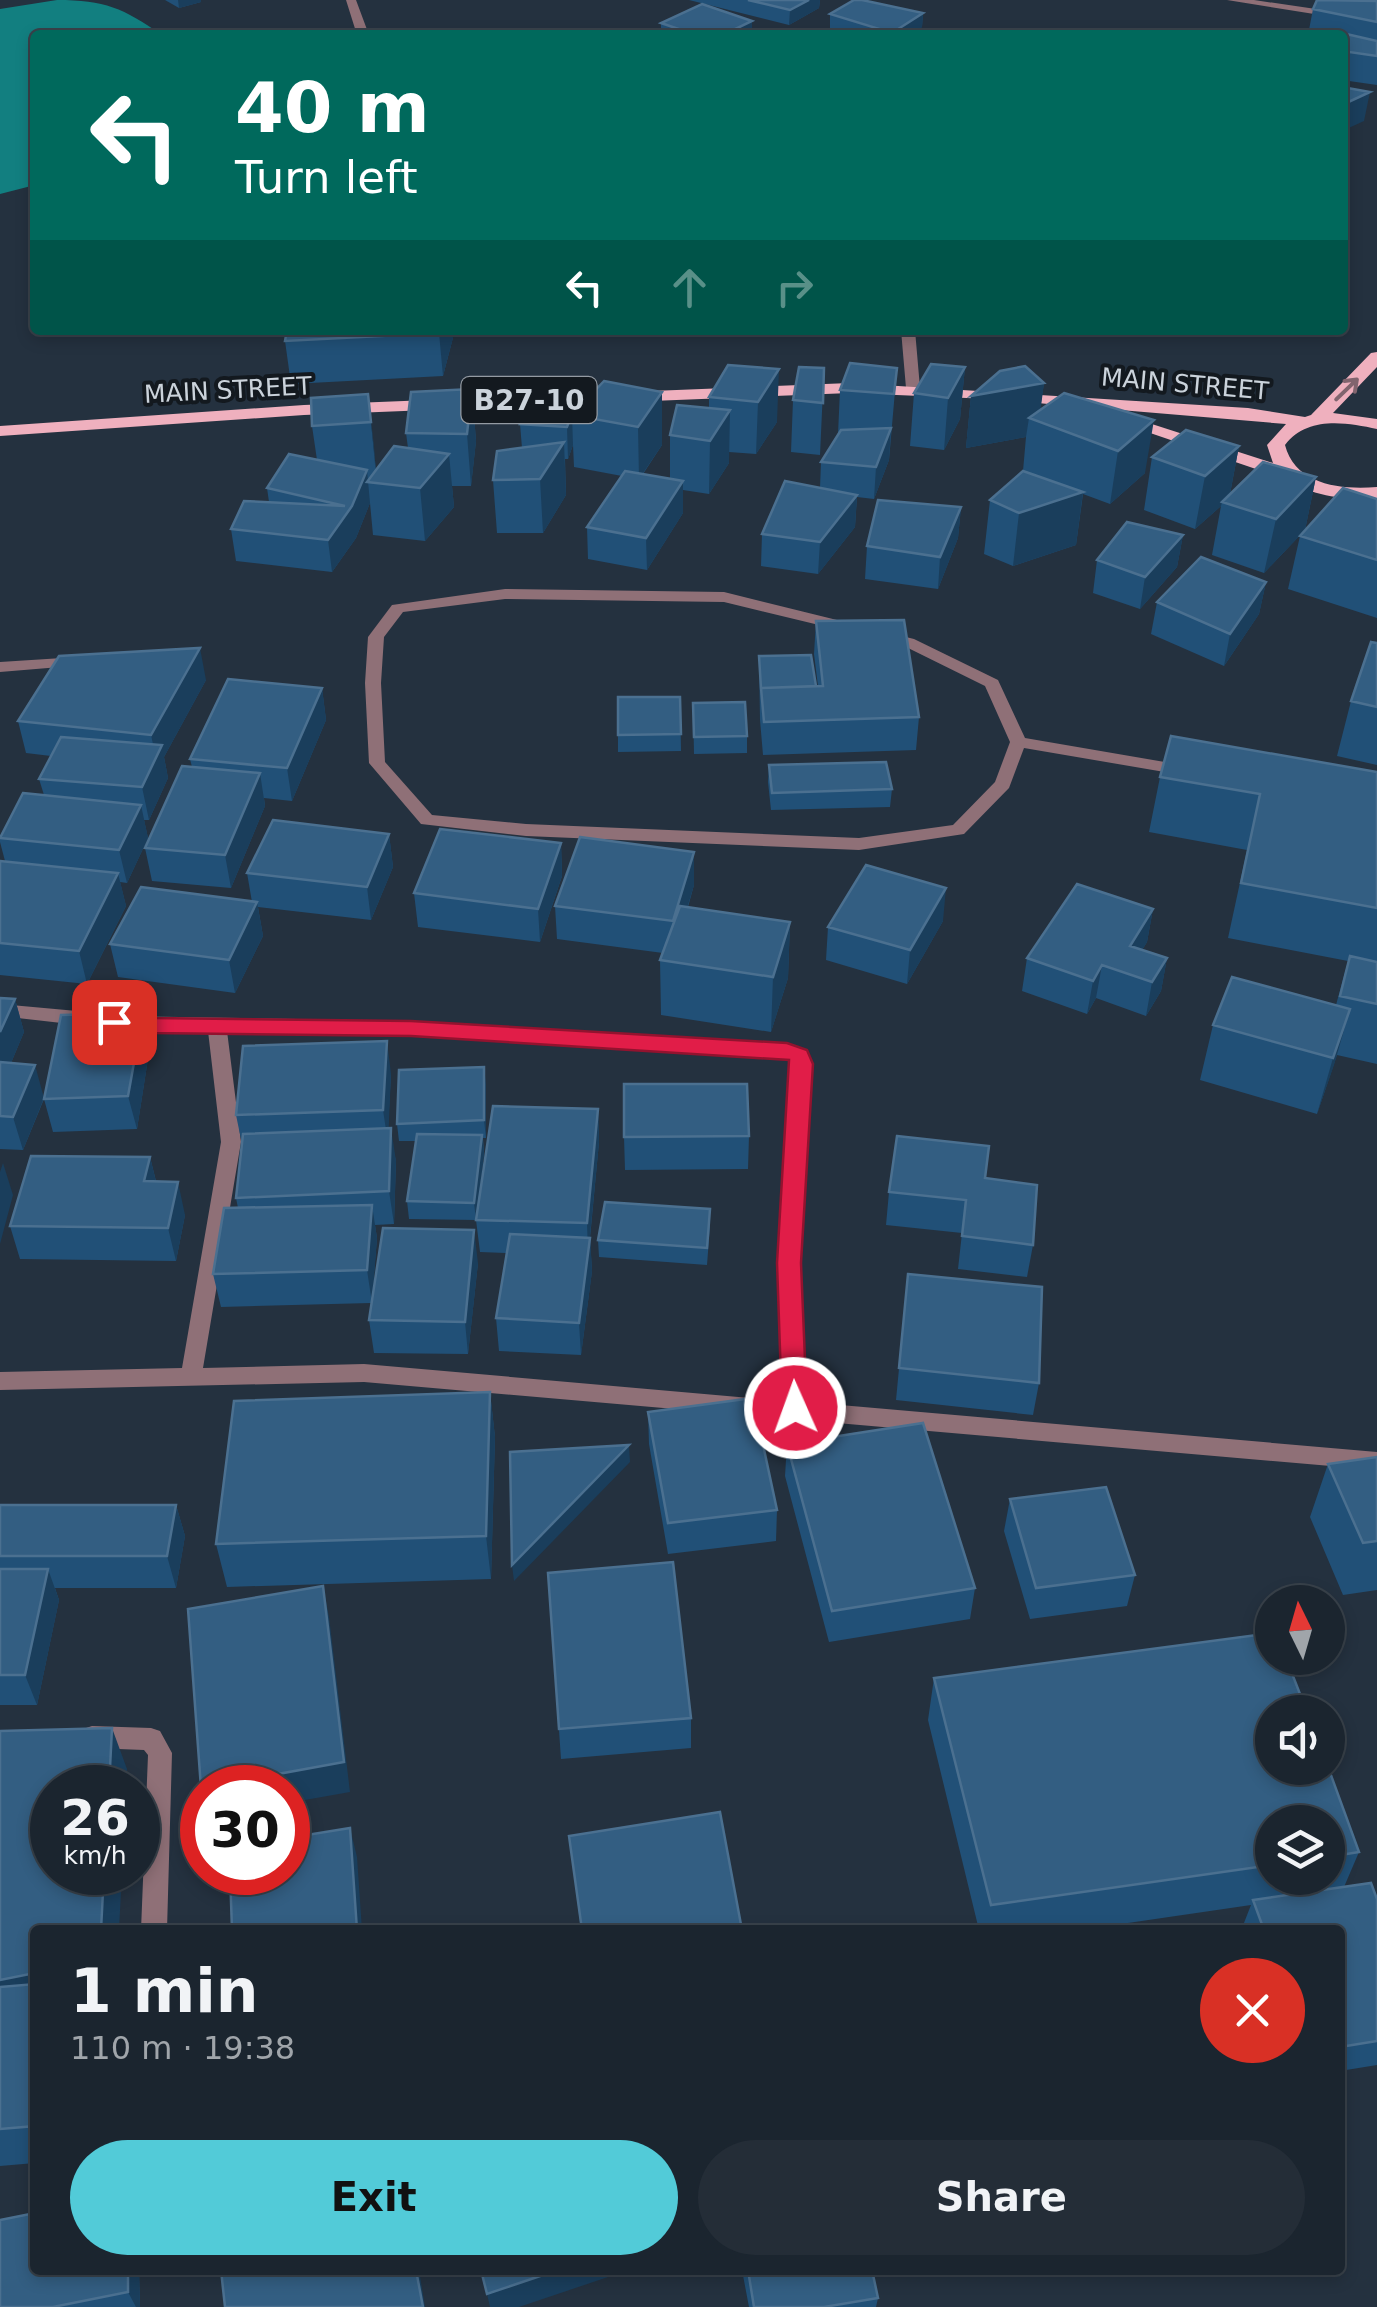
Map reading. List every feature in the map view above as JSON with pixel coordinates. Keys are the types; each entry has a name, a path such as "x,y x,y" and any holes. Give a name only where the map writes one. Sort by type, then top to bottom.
{"main road":[{"path":"1296,476 1277,456 1276,445 1291,427 1311,421 1377,358"},
{"name":"MAIN STREET","path":"0,431 304,410 912,388 1311,421 1343,418 1377,424"},
{"name":"MAIN STREET","path":"1059,400 1347,493"},
{"path":"1347,493 1377,493"},
{"path":"1347,493 1377,506"}],"street":[{"path":"351,0 362,30"},
{"path":"1232,0 1377,21"},
{"path":"908,335 912,388"},
{"path":"505,594 724,597 908,642 992,683 1018,742 1003,784 958,830 859,844 526,830 427,820 377,763 373,683 376,638 398,608 505,594"},
{"path":"0,667 88,661"},
{"path":"1018,742 1207,775"},
{"path":"0,1010 152,1026 411,1028 787,1050 799,1055 802,1064 789,1263 795,1408"},
{"path":"191,1377 231,1142 217,1026"},
{"path":"0,1381 364,1373 1377,1461"},
{"path":"58,1738 136,1736 151,1739 160,1754 154,1925"}],"shaded area":[{"path":"57,0 88,2 113,7 154,30 30,30 30,186 0,194 0,9"}],"building":[{"path":"748,0 809,0 790,10"},
{"path":"854,0 923,13 897,30 882,30 830,14"},
{"path":"1317,0 1377,1 1377,22 1313,9"},
{"path":"702,4 752,21 733,30 681,30 661,23"},
{"path":"1348,34 1377,41 1377,56 1348,52"},
{"path":"1348,88 1370,92 1348,102"},
{"path":"286,335 400,335 285,341"},
{"path":"850,363 897,368 894,394 840,390"},
{"path":"931,364 965,367 948,398 914,393"},
{"path":"728,365 779,369 758,402 709,397"},
{"path":"1025,366 1044,383 971,396 1000,371"},
{"path":"799,367 824,368 823,403 793,400"},
{"path":"604,381 662,392 638,427 572,415"},
{"path":"472,389 467,434 406,433 411,392"},
{"path":"1064,393 1154,420 1118,451 1029,418"},
{"path":"368,394 371,422 312,426 311,398"},
{"path":"534,394 578,398 567,427 520,424"},
{"path":"677,405 730,410 710,441 670,435"},
{"path":"891,428 876,467 821,462 841,430"},
{"path":"1186,430 1239,446 1205,476 1152,457"},
{"path":"564,442 540,479 493,480 497,451"},
{"path":"394,446 449,454 420,488 367,482"},
{"path":"289,454 367,470 352,506 328,540 231,529 244,501 345,506 267,488"},
{"path":"1263,462 1316,477 1276,519 1222,502"},
{"path":"625,471 683,481 646,538 587,527"},
{"path":"1023,471 1083,492 1019,513 990,500"},
{"path":"785,481 857,495 820,542 762,534"},
{"path":"1343,488 1377,499 1377,560 1300,536"},
{"path":"878,500 961,507 940,557 867,546"},
{"path":"1127,522 1183,535 1145,577 1097,560"},
{"path":"1201,557 1266,582 1230,634 1157,602"},
{"path":"904,620 919,717 764,722 761,688 823,686 816,621"},
{"path":"1371,642 1377,643 1377,707 1351,701"},
{"path":"200,648 151,735 18,721 59,656"},
{"path":"811,655 816,686 761,688 759,656"},
{"path":"228,679 322,688 287,768 190,759"},
{"path":"618,697 680,697 681,734 618,735"},
{"path":"745,702 747,736 694,737 693,703"},
{"path":"1171,736 1377,772 1377,908 1241,883 1260,794 1160,777"},
{"path":"61,737 162,745 142,787 39,779"},
{"path":"886,762 892,789 772,793 769,765"},
{"path":"182,766 260,773 225,855 145,848"},
{"path":"23,793 141,805 119,850 0,838"},
{"path":"273,820 389,834 367,887 247,873"},
{"path":"440,829 561,843 538,909 414,893"},
{"path":"580,837 694,852 673,921 555,906"},
{"path":"0,861 118,873 79,951 0,943"},
{"path":"866,865 946,888 910,950 828,927"},
{"path":"1077,884 1153,909 1130,946 1167,958 1152,982 1102,965 1093,981 1027,958"},
{"path":"141,887 257,902 229,960 110,944"},
{"path":"680,906 790,922 773,977 660,960"},
{"path":"1350,956 1377,962 1377,1004 1340,996"},
{"path":"1232,977 1350,1009 1333,1058 1213,1025"},
{"path":"0,998 15,999 0,1032"},
{"path":"143,1013 128,1096 44,1099 61,1015"},
{"path":"387,1041 383,1110 236,1115 243,1046"},
{"path":"0,1062 35,1065 13,1117 0,1116"},
{"path":"484,1067 484,1120 397,1124 399,1070"},
{"path":"624,1084 747,1084 749,1136 624,1137"},
{"path":"493,1106 598,1109 587,1223 476,1220"},
{"path":"391,1128 389,1191 236,1198 243,1134"},
{"path":"417,1134 482,1135 474,1203 407,1201"},
{"path":"897,1136 989,1146 985,1178 1037,1185 1033,1245 962,1236 966,1200 889,1192"},
{"path":"31,1156 150,1157 144,1181 178,1182 168,1228 10,1226"},
{"path":"605,1202 710,1209 707,1248 598,1240"},
{"path":"372,1205 367,1270 213,1274 224,1208"},
{"path":"383,1228 474,1230 465,1322 369,1320"},
{"path":"510,1234 590,1238 579,1323 496,1318"},
{"path":"908,1274 1042,1287 1039,1383 899,1368"},
{"path":"490,1392 486,1536 216,1544 234,1401"},
{"path":"753,1398 777,1510 668,1523 648,1412"},
{"path":"923,1423 975,1588 832,1611 787,1444"},
{"path":"629,1445 512,1565 510,1452"},
{"path":"1377,1457 1377,1541 1363,1543 1328,1464"},
{"path":"1106,1487 1135,1575 1036,1588 1010,1499"},
{"path":"0,1505 176,1505 167,1556 0,1556"},
{"path":"673,1562 691,1718 559,1729 548,1573"},
{"path":"0,1569 48,1569 25,1675 0,1675"},
{"path":"323,1586 344,1762 310,1768 310,1765 199,1765 188,1609"},
{"path":"1255,1635 1255,1675 1293,1675 1300,1695 1255,1695 1255,1785 1335,1785 1342,1805 1255,1805 1255,1867 991,1905 934,1678"},
{"path":"112,1728 110,1765 30,1765 30,1895 103,1895 101,1925 30,1925 30,1974 0,1980 0,1731"},
{"path":"720,1812 741,1925 581,1925 569,1836"},
{"path":"1345,1814 1359,1852 1345,1854"},
{"path":"350,1828 357,1925 232,1925 231,1895 310,1895 310,1834"},
{"path":"1371,1883 1377,1899 1377,2041 1345,2046 1345,1925 1262,1925 1253,1900 1288,1895 1345,1895 1345,1887"},
{"path":"30,1984 30,2126 0,2129 0,1987"},
{"path":"30,2214 30,2275 128,2275 128,2292 53,2307 0,2307 0,2220"},
{"path":"222,2275 417,2275 423,2307 225,2307"},
{"path":"482,2275 543,2275 487,2294"},
{"path":"749,2275 873,2275 878,2298 824,2307 754,2307"}],"route":[{"path":"114,1022 152,1026 411,1028 787,1050 799,1055 802,1064 789,1263 795,1408"}]}
